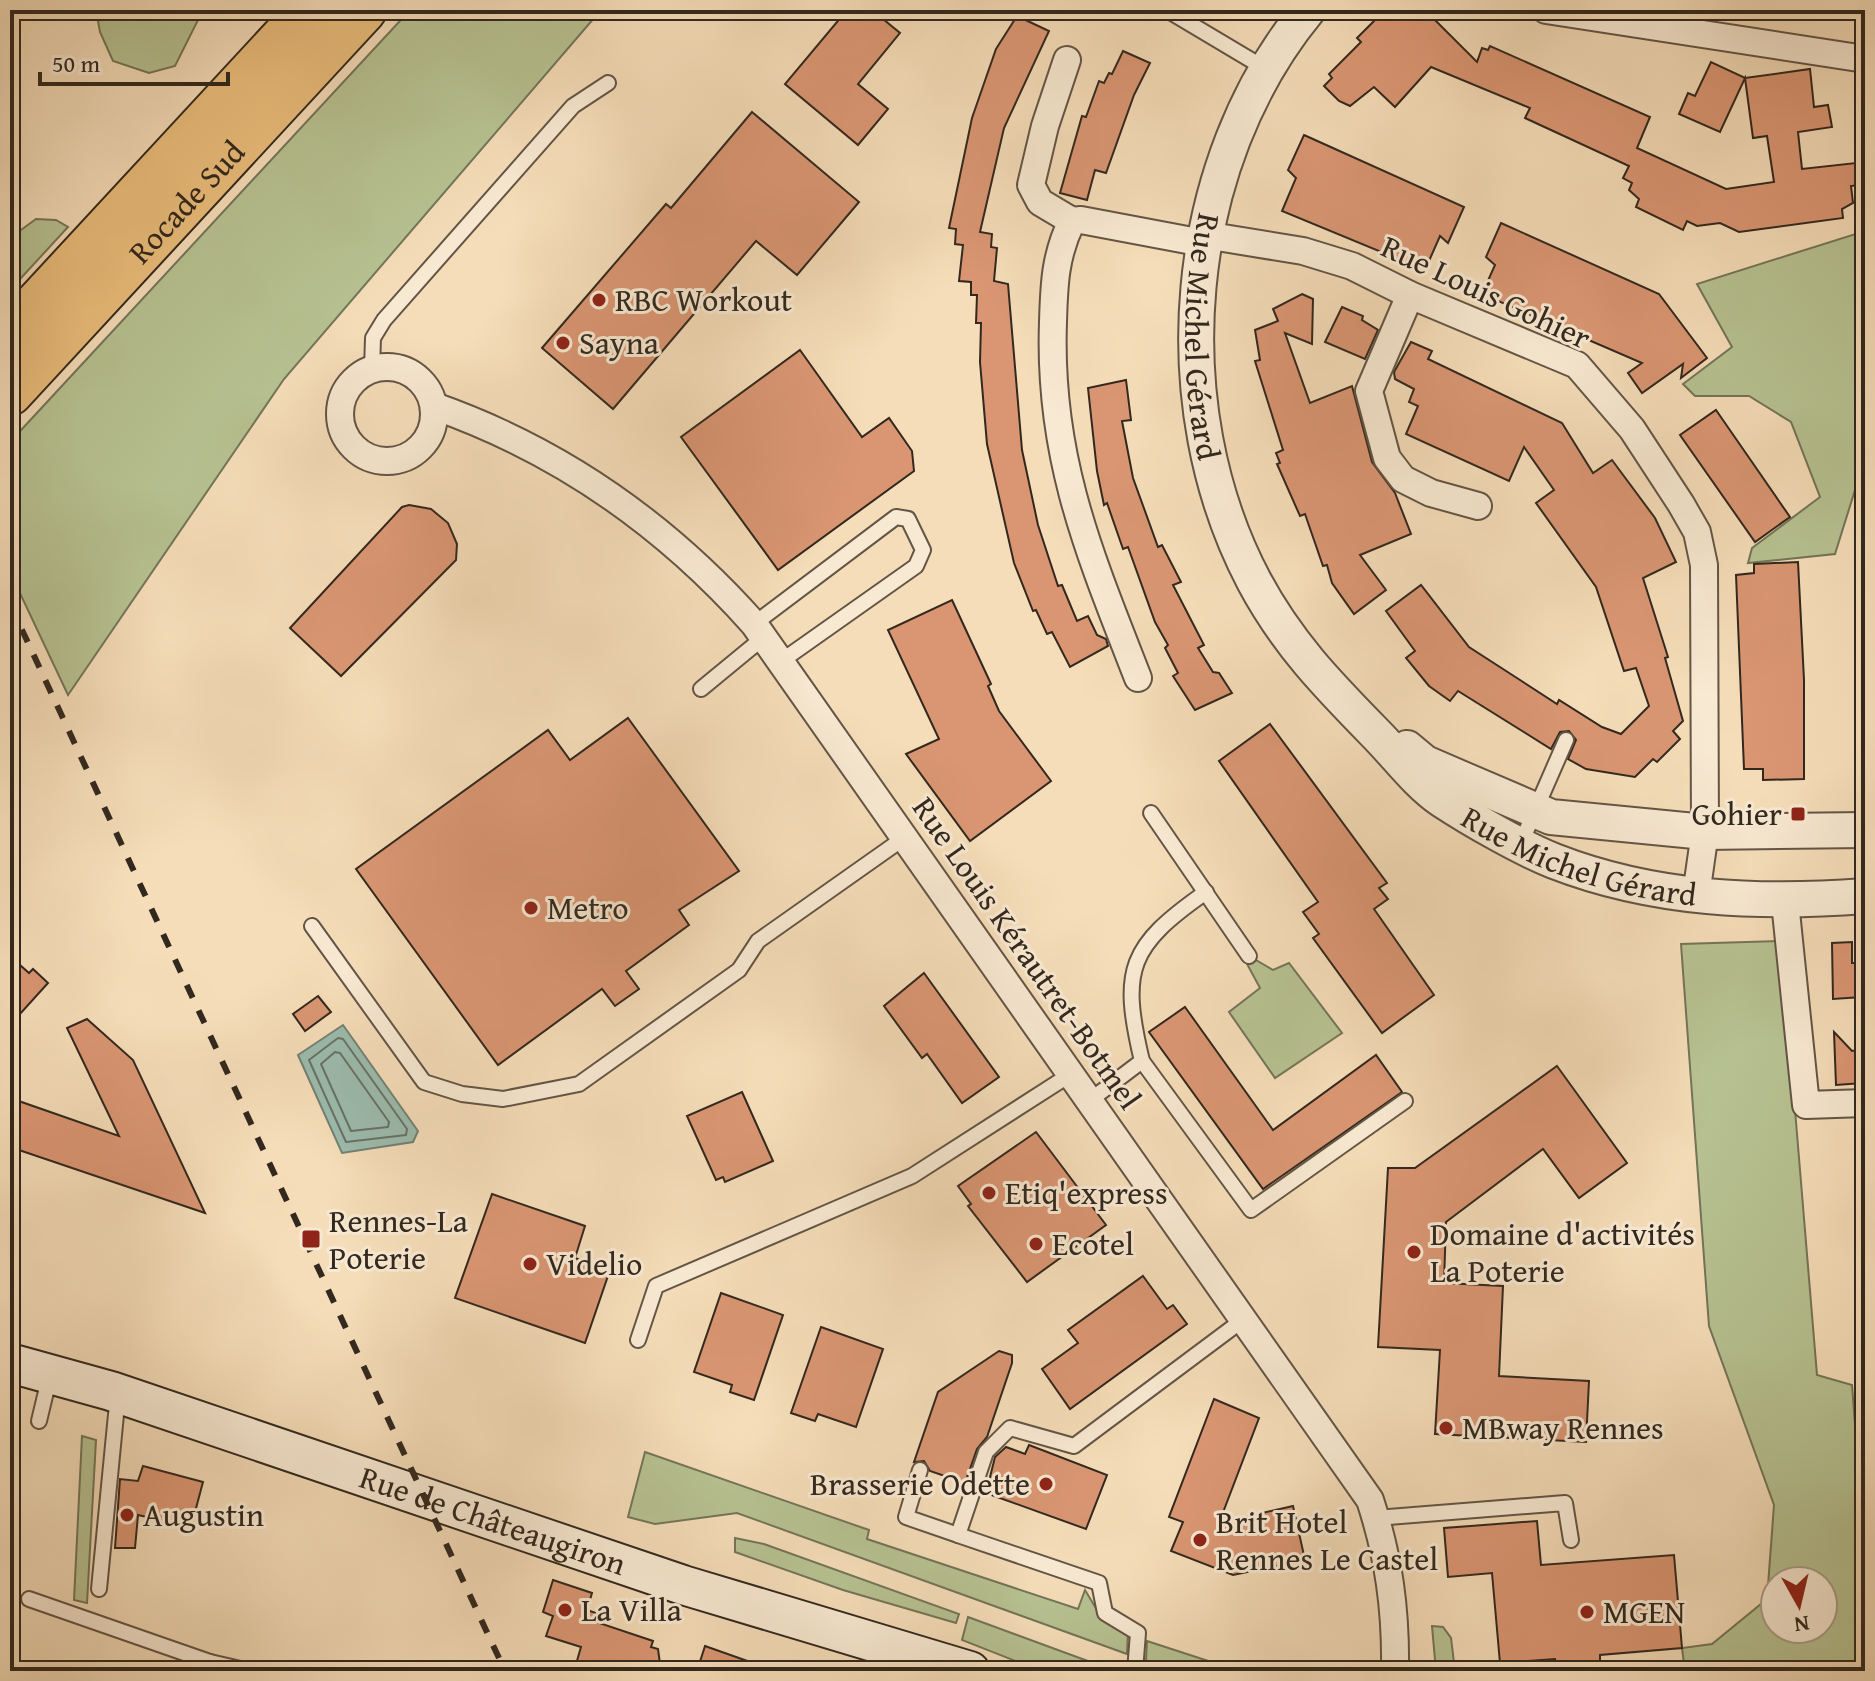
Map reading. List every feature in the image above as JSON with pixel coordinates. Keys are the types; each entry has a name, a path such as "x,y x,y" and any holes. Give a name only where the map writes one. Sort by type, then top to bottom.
{"highway":[{"name":"Rocade Sud","path":"10,333 309,10"},
{"name":"Rocade Sud","path":"10,393 364,10"}],"main road":[{"name":"Rue de Châteaugiron","path":"10,1338 114,1393"},
{"name":"Rue de Châteaugiron","path":"10,1363 114,1393 537,1537 970,1671"}],"street":[{"name":"Rue Michel Gérard","path":"1308,10 1266,69 1235,134 1204,239 1196,340 1209,452 1227,516 1254,581 1308,665 1439,798 1553,860 1669,892 1785,902 1865,896"},
{"path":"1546,10 1865,59"},
{"path":"1067,60 1045,126 1031,185 1040,202 1072,221 1055,264 1052,340 1060,438 1076,516 1092,565 1138,678"},
{"name":"Rue Louis Gohier","path":"1072,221 1303,251 1352,266 1410,295 1577,365 1632,429 1697,532 1704,565 1705,832 1696,895"},
{"path":"1410,295 1369,391 1387,458 1403,479 1431,493 1478,506"},
{"path":"392,367 411,374 426,387 434,406 430,433 412,454 385,461 369,457 349,442 340,418 348,388 372,369 392,367"},
{"name":"Rue Louis Kérautret-Botmel","path":"434,406 484,424 586,479 640,515 717,583 758,631 1370,1500 1388,1556 1396,1611 1395,1671"},
{"name":"Rue Michel Gérard","path":"1308,665 1425,763 1551,817 1705,832 1865,830"},
{"path":"1785,902 1806,1105 1865,1103"}],"lane":[{"path":"1167,10 1266,69"},
{"path":"372,369 373,338 384,320 573,106 608,83"},
{"path":"701,689 758,631 896,517 908,519 923,550 916,566 780,662"},
{"path":"1521,843 1566,740"},
{"path":"1151,813 1249,956"},
{"path":"312,926 424,1082 462,1094 503,1099 579,1084 739,970 758,941 904,838"},
{"path":"1206,892 1158,927 1135,963 1129,1008 1142,1061 1251,1210 1405,1101"},
{"path":"1089,1101 1142,1061"},
{"path":"638,1340 656,1286 912,1176 1071,1074"},
{"path":"958,1535 986,1452 1010,1428 1074,1446 1244,1319"},
{"path":"39,1421 51,1375"},
{"path":"99,1589 114,1393"},
{"path":"920,1470 906,1517 1099,1583 1105,1613 1138,1633 1135,1671"},
{"path":"1376,1518 1565,1503 1571,1540"},
{"path":"29,1599 210,1666 249,1671"}],"green space":[{"path":"96,10 203,10 175,66 149,73 113,61 100,32"},
{"path":"410,10 601,10 284,379 68,695 10,572 10,442"},
{"path":"36,219 56,220 68,227 10,290 10,238"},
{"path":"1865,231 1865,458 1835,554 1748,563 1752,548 1820,497 1791,422 1749,396 1695,396 1683,384 1732,347 1697,284"},
{"path":"1781,941 1817,1375 1852,1385 1865,1558 1865,1670 1685,1671 1682,1648 1712,1644 1759,1606 1759,1645 1839,1645 1839,1565 1770,1565 1774,1505 1709,1326 1681,944"},
{"path":"1249,956 1273,970 1289,963 1342,1033 1275,1078 1229,1012 1260,988 1246,962"},
{"path":"82,1436 96,1440 87,1603 74,1600"},
{"path":"645,1452 869,1530 867,1539 1078,1609 1085,1590 1103,1620 1128,1632 1127,1654 737,1513 655,1524 628,1517"},
{"path":"735,1538 764,1544 959,1614 956,1623 843,1590 735,1552"},
{"path":"968,1617 1115,1671 1041,1671 962,1640"},
{"path":"1432,1626 1443,1627 1451,1638 1455,1671 1436,1671"},
{"path":"1147,1641 1239,1671 1177,1671 1146,1661"}],"water":[{"path":"343,1025 418,1131 413,1142 342,1153 298,1055"}],"building":[{"path":"847,10 872,10 900,33 858,84 888,109 858,145 785,84"},
{"path":"1385,10 1425,10 1477,62 1482,48 1488,50 1490,46 1650,117 1637,148 1726,189 1774,182 1767,136 1753,138 1745,78 1810,69 1814,107 1828,105 1832,127 1798,132 1802,169 1865,162 1865,184 1851,186 1853,203 1842,209 1843,218 1739,232 1720,223 1697,226 1687,221 1683,230 1636,207 1639,199 1629,190 1632,183 1623,178 1629,166 1525,118 1530,108 1431,67 1395,107 1374,87 1350,106 1339,101 1324,86 1332,78 1329,74 1361,42 1357,38"},
{"path":"1017,16 1049,31 1004,128 980,232 992,234 991,247 997,248 994,281 1008,284 1022,450 1038,525 1058,586 1062,585 1077,621 1088,616 1097,635 1106,639 1108,646 1070,667 1052,632 1047,634 1036,610 1033,611 1014,563 987,444 980,362 981,323 976,323 977,295 971,295 971,282 959,281 963,245 955,244 956,229 949,228 972,118 996,49"},
{"path":"1123,51 1150,63 1134,95 1106,173 1095,170 1087,200 1060,193 1082,116 1086,117 1099,81 1104,83 1109,73 1112,74"},
{"path":"1711,62 1745,78 1720,132 1679,114 1688,93 1695,96"},
{"path":"752,112 859,202 797,275 756,241 613,409 542,348 666,204 671,208"},
{"path":"1304,135 1464,207 1448,243 1440,236 1425,270 1282,211 1296,178 1288,170"},
{"path":"1501,223 1659,294 1707,358 1681,378 1683,364 1642,393 1628,373 1642,363 1482,294 1495,265 1486,257"},
{"path":"1302,294 1313,299 1312,344 1285,333 1310,403 1352,386 1372,462 1395,493 1411,534 1360,555 1386,590 1354,614 1332,583 1327,565 1323,566 1305,514 1300,516 1277,464 1280,463 1276,453 1283,450 1255,361 1260,360 1255,330 1278,321 1273,309"},
{"path":"1342,307 1363,316 1362,320 1378,330 1365,359 1325,342"},
{"path":"1411,342 1432,351 1428,359 1562,423 1593,473 1612,460 1655,518 1676,562 1643,578 1668,657 1665,658 1683,721 1673,731 1680,739 1657,762 1653,759 1635,777 1586,769 1568,759 1576,740 1569,731 1560,732 1551,749 1458,691 1450,701 1429,686 1406,658 1415,651 1386,611 1421,585 1469,647 1557,704 1559,700 1602,727 1621,734 1649,706 1636,668 1624,671 1596,587 1536,503 1554,490 1524,447 1509,481 1406,434 1418,406 1409,402 1414,389 1395,379 1394,372"},
{"path":"800,350 862,437 889,418 912,451 914,471 778,570 681,437"},
{"path":"1126,380 1131,420 1122,421 1133,478 1158,547 1162,545 1181,582 1173,585 1204,645 1198,648 1213,672 1219,673 1232,693 1195,710 1173,676 1178,673 1165,648 1168,645 1155,622 1128,547 1123,549 1107,503 1104,505 1088,388"},
{"path":"1716,410 1790,517 1755,542 1680,435"},
{"path":"409,505 431,509 448,523 457,544 456,560 341,676 290,628 402,507"},
{"path":"1798,562 1804,680 1804,779 1763,780 1763,769 1744,769 1736,575 1754,573 1754,564"},
{"path":"952,600 991,684 988,686 999,711 1051,781 970,841 906,754 939,739 888,630"},
{"name":"Metro","path":"628,718 739,871 679,910 689,925 626,971 639,989 615,1006 602,989 498,1065 356,869 548,730 570,760"},
{"path":"1270,724 1387,883 1379,888 1388,899 1374,909 1434,995 1382,1033 1313,938 1319,934 1303,912 1318,902 1219,761"},
{"path":"1852,942 1852,963 1860,963 1862,997 1833,999 1832,943"},
{"path":"10,956 29,973 33,969 48,983 10,1025"},
{"path":"924,973 999,1077 962,1103 927,1054 922,1058 884,1006"},
{"path":"318,996 331,1012 305,1031 293,1014"},
{"path":"1185,1007 1273,1130 1376,1055 1402,1092 1263,1189 1149,1032"},
{"path":"87,1019 133,1060 205,1213 10,1147 10,1098 119,1136 67,1028"},
{"path":"1834,1032 1852,1051 1865,1049 1863,1083 1836,1085"},
{"name":"Domaine d'activités La Poterie","path":"1557,1066 1627,1163 1579,1198 1543,1149 1446,1222 1444,1283 1503,1286 1499,1376 1589,1381 1586,1442 1435,1434 1440,1350 1378,1347 1388,1168 1415,1168"},
{"path":"742,1092 773,1161 725,1182 723,1177 716,1180 687,1116"},
{"path":"1036,1132 1106,1225 1027,1282 968,1206 971,1204 958,1186"},
{"name":"Videlio","path":"492,1194 585,1226 575,1258 610,1270 585,1343 455,1298"},
{"path":"1143,1276 1167,1309 1173,1305 1187,1324 1070,1409 1042,1369 1078,1343 1068,1330"},
{"path":"721,1293 783,1315 754,1400 730,1392 732,1385 694,1372"},
{"path":"821,1327 883,1349 856,1427 818,1414 815,1421 791,1413"},
{"path":"999,1351 1012,1355 1012,1363 987,1437 977,1449 965,1483 930,1471 924,1461 914,1462 938,1392"},
{"path":"1214,1399 1259,1418 1219,1523 1293,1506 1305,1560 1233,1575 1171,1551 1183,1522 1169,1517"},
{"name":"Brasserie Odette","path":"1029,1445 1107,1475 1086,1529 986,1493 995,1457 1006,1447 1025,1454"},
{"path":"143,1466 203,1482 191,1527 138,1515 135,1548 115,1548 120,1479 138,1481"},
{"name":"MGEN","path":"1537,1521 1541,1565 1674,1555 1682,1648 1600,1655 1600,1661 1556,1664 1555,1659 1500,1663 1492,1573 1448,1577 1444,1528"},
{"path":"553,1580 592,1593 587,1610 599,1614 596,1622 653,1641 651,1647 658,1649 661,1671 574,1671 581,1647 546,1636 553,1616 543,1612"},
{"path":"705,1646 767,1668 767,1671 697,1671"}],"railway":[{"path":"10,604 505,1671"}],"place":[{"name":"RBC Workout","path":"599,300"},
{"name":"Sayna","path":"563,343"},
{"name":"Gohier","path":"1798,814"},
{"name":"Metro","path":"531,908"},
{"name":"Etiq'express","path":"989,1193"},
{"name":"Rennes-La Poterie","path":"311,1239"},
{"name":"Ecotel","path":"1036,1244"},
{"name":"Domaine d'activités La Poterie","path":"1414,1252"},
{"name":"Videlio","path":"530,1264"},
{"name":"MBway Rennes","path":"1446,1428"},
{"name":"Brasserie Odette","path":"1046,1484"},
{"name":"Augustin","path":"127,1515"},
{"name":"Brit Hotel Rennes Le Castel","path":"1200,1540"},
{"name":"La Villa","path":"565,1610"},
{"name":"MGEN","path":"1587,1612"}]}
